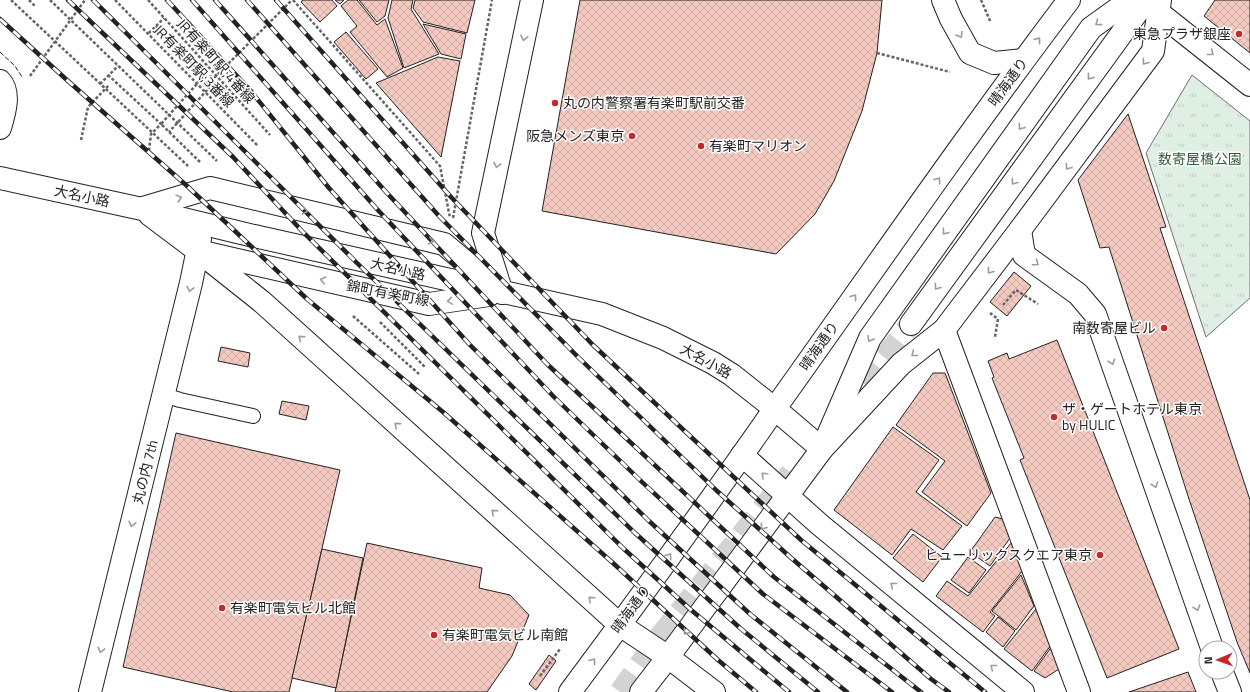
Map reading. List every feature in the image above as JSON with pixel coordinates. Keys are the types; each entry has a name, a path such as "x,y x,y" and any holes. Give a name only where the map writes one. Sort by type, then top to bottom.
{"main road":[{"path":"502,293 483,233 532,0"},
{"path":"943,0 951,19 970,53 994,63 1023,60"},
{"name":"晴海通り","path":"570,692 775,409 1023,60 1069,0"},
{"path":"822,449 870,338 1091,28 1130,0"},
{"path":"1155,4 1250,85"},
{"path":"641,692 822,449 901,364 944,330 1020,230 1153,51 1155,4"},
{"path":"911,324 1155,4"},
{"path":"0,81 4,86 6,102 0,128"},
{"name":"大名小路","path":"0,178 142,209 502,293 602,314 663,338 713,363 732,375 775,409"},
{"path":"142,209 210,188 444,244 502,293"},
{"name":"錦町有楽町線","path":"142,209 198,251 429,304 502,293"},
{"name":"丸の内 7th","path":"90,692 164,395 204,224"},
{"path":"1020,230 1024,255 1078,294 1095,314 1209,640"},
{"path":"198,251 261,301 620,625 668,657 714,692"},
{"path":"944,330 1079,692"},
{"path":"775,409 822,449"},
{"path":"742,455 786,496 1023,692"},
{"path":"1225,680 1230,692"}],"lane":[{"path":"164,395 252,416"}],"path":[{"path":"29,0 36,7"},
{"path":"29,77 85,0"},
{"name":"JR有楽町駅;3番線","path":"115,0 258,146"},
{"name":"JR有楽町駅;4番線","path":"148,0 270,135"},
{"path":"204,76 215,77 293,0 440,166 452,224 492,0"},
{"path":"981,0 991,23"},
{"path":"148,33 164,18"},
{"path":"156,26 204,76 209,88 169,132"},
{"path":"877,53 956,73"},
{"path":"100,84 118,66"},
{"path":"108,75 203,165"},
{"path":"149,150 151,134 204,76"},
{"path":"81,140 88,107 109,85"},
{"path":"1003,305 1016,290 1038,304"},
{"path":"540,676 560,649"}],"green space":[{"name":"数寄屋橋公園","path":"1192,75 1250,121 1250,298 1206,337 1146,153"}],"building":[{"path":"303,0 332,0 337,6 320,22 301,2"},
{"path":"335,0 344,0 340,4"},
{"path":"348,0 357,0 377,25 385,19 403,68 387,77 350,32 357,26 341,6"},
{"path":"359,0 389,0 385,16 377,22"},
{"path":"392,0 413,0 411,9 439,54 404,68 388,18"},
{"path":"415,0 475,0 467,33 423,22 413,8"},
{"name":"有楽町マリオン","path":"580,0 882,0 877,53 862,111 834,181 815,214 776,254 542,211"},
{"name":"東急プラザ銀座","path":"1215,0 1250,0 1250,53 1204,16"},
{"path":"423,24 466,34 461,59 441,54"},
{"path":"346,32 378,69 366,79 334,42"},
{"path":"438,57 460,61 441,157 376,83"},
{"name":"南数寄屋ビル","path":"1128,114 1166,227 1160,228 1250,500 1250,673 1238,644 1238,640 1236,640 1188,496 1109,247 1100,248 1078,180"},
{"path":"1014,272 1031,286 1007,316 990,302"},
{"name":"ヒューリックスクエア東京","path":"1057,340 1179,649 1107,678 1020,460 1024,458 992,378 994,377 988,361 1007,353 1009,359"},
{"path":"221,347 250,353 248,367 218,361"},
{"path":"933,373 945,373 991,493 967,526 922,492 945,461 896,425"},
{"path":"282,401 309,406 306,420 279,414"},
{"path":"893,427 939,460 916,492 962,526 943,550 911,529 892,555 834,510"},
{"name":"有楽町電気ビル北館","path":"176,433 340,470 289,692 233,692 123,667"},
{"path":"995,517 1003,519 1010,538 990,566 970,552"},
{"path":"913,534 942,557 923,582 893,558"},
{"path":"1012,542 1023,570 990,612 995,616 983,632 936,596 947,581 968,596"},
{"name":"有楽町電気ビル南館","path":"367,543 482,568 479,588 510,595 529,615 512,656 487,692 335,692"},
{"path":"322,549 363,558 336,688 292,678"},
{"path":"968,557 986,570 969,593 951,580"},
{"path":"1021,575 1034,606 1016,630 992,611"},
{"path":"1036,609 1051,645 1032,671 1004,649"},
{"path":"998,617 1015,631 1003,647 986,632"},
{"path":"1052,646 1062,667 1045,678 1034,671"},
{"path":"549,655 556,661 536,690 529,684"},
{"path":"1188,672 1196,692 1129,692"}],"tunnel":[{"path":"843,409 911,324"},
{"path":"620,692 662,634 791,473"}],"railway":[{"path":"68,0 233,157 302,231 624,549 690,609 789,692"},
{"path":"93,0 356,262 635,533 740,628 818,692"},
{"path":"167,0 250,90 329,188 470,345 649,521 750,614 847,692"},
{"path":"192,0 376,208 554,397 642,482 763,594 892,692"},
{"path":"215,0 387,193 547,364 774,577 921,692"},
{"path":"247,0 439,216 578,357 716,490 789,556 931,679 949,692"},
{"path":"276,0 451,197 593,345 801,540 985,692"},
{"path":"0,19 186,185 307,299 443,412 613,563 718,660 756,692"}],"fence":[{"path":"0,52 15,66 22,77"}],"place":[{"name":"東急プラザ銀座","path":"1239,34"},
{"name":"丸の内警察署有楽町駅前交番","path":"555,103"},
{"name":"阪急メンズ東京","path":"632,136"},
{"name":"有楽町マリオン","path":"701,146"},
{"name":"南数寄屋ビル","path":"1164,328"},
{"name":"ザ・ゲートホテル東京 by HULIC","path":"1054,417"},
{"name":"ヒューリックスクエア東京","path":"1100,555"},
{"name":"有楽町電気ビル北館","path":"222,608"},
{"name":"有楽町電気ビル南館","path":"434,635"}]}
